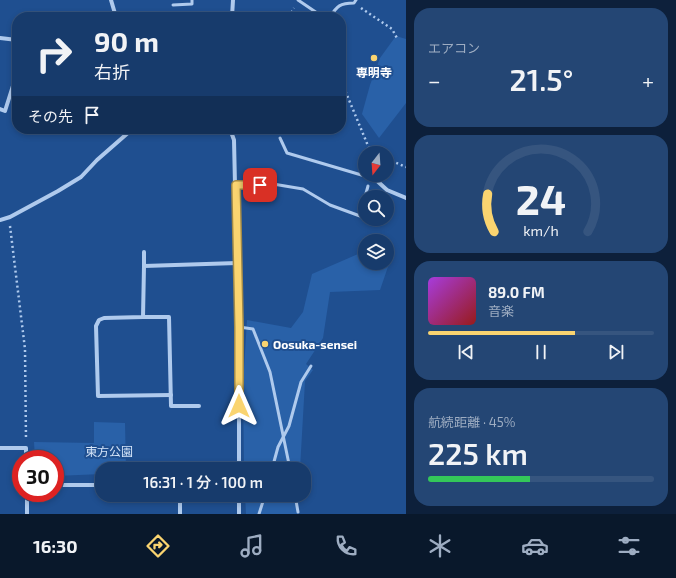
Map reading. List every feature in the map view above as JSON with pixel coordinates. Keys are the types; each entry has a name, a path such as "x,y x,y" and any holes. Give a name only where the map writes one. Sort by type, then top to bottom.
{"street":[{"path":"111,0 115,12"},
{"path":"232,12 233,0"},
{"path":"0,38 12,39"},
{"path":"0,109 5,111 12,89"},
{"path":"0,220 10,217 58,192 81,177 126,134"},
{"path":"231,134 234,140 236,185 239,327 239,462"},
{"path":"378,182 387,190 406,198"},
{"path":"143,317 144,252"},
{"path":"144,266 237,263"},
{"path":"171,395 98,396 96,326 99,320 104,318 169,317 171,395 171,406 199,406"},
{"path":"0,448 26,448"},
{"path":"64,485 95,485"},
{"path":"27,502 27,514"},
{"path":"180,502 180,514"},
{"path":"239,502 239,514"}],"lane":[{"path":"173,5 192,4 192,0"},
{"path":"298,0 316,12"},
{"path":"334,12 337,7 346,3 355,2"},
{"path":"280,138 287,153 358,174"},
{"path":"236,185 273,184 303,189 330,205 358,215"},
{"path":"367,190 368,186"},
{"path":"239,327 253,329 270,372 289,462"},
{"path":"274,462 278,447 289,426 301,382 311,366"},
{"path":"259,514 263,502"},
{"path":"296,502 298,512"}],"path":[{"path":"355,2 392,29 398,40"},
{"path":"346,93 368,146"},
{"path":"394,162 406,167"},
{"path":"10,217 25,349 26,448"}],"green space":[{"path":"396,36 406,39 406,103 379,138 362,114 370,85 380,58"},
{"path":"358,254 358,270 387,270 380,290 330,292 323,338 306,364 313,370 305,381 300,462 244,462 243,385 247,320 291,328 303,312 312,274"},
{"name":"東方公園","path":"94,422 125,423 126,462 95,462 95,474 64,476 64,450 34,450 34,442 94,443"},
{"path":"245,502 299,502 298,514 246,514"}],"place":[{"name":"専明寺","path":"374,58"},
{"name":"Oosuka-sensei","path":"265,344"}],"route":[{"path":"239,406 236,185 260,185"}]}
